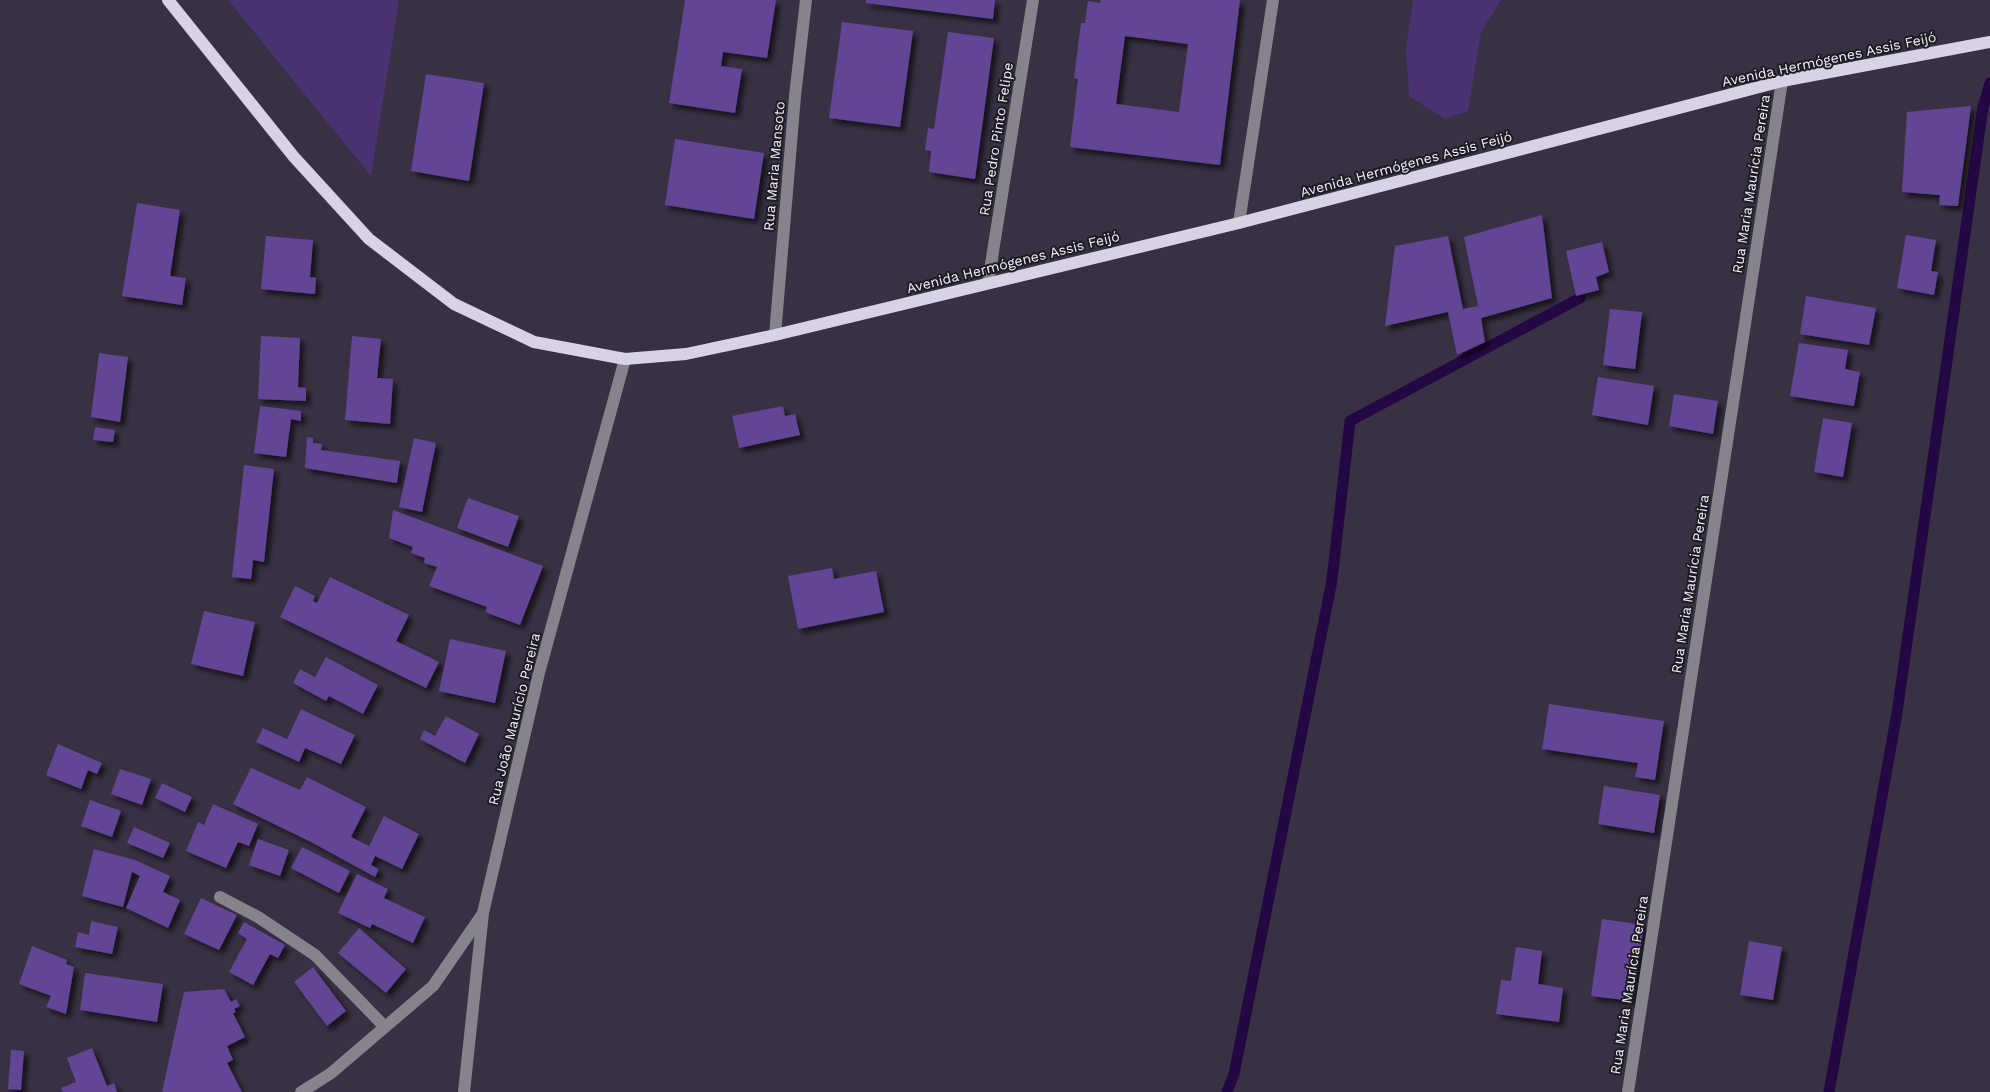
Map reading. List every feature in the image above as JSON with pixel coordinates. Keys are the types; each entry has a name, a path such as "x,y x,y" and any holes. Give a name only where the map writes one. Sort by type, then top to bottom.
{"main road":[{"name":"Avenida Hermógenes Assis Feijó","path":"168,0 294,157 369,238 454,304 534,342 625,360 686,354 774,335 1239,223 1782,82 1990,42"}],"street":[{"name":"Rua Maria Mansoto","path":"774,335 795,96 806,0"},
{"name":"Rua Pedro Pinto Felipe","path":"988,283 1034,0"},
{"path":"1239,223 1273,0"},
{"name":"Rua Maria Maurícia Pereira","path":"1628,1092 1782,82"},
{"name":"Rua João Maurício Pereira","path":"464,1092 483,913 539,673 625,360"},
{"path":"220,897 258,917 315,955 385,1026"},
{"path":"301,1092 330,1074 433,986 483,913"}],"shaded area":[{"path":"228,0 399,0 371,176"},
{"path":"1413,0 1501,0 1481,32 1468,111 1445,119 1409,96 1406,49"}],"building":[{"path":"685,0 776,0 767,58 723,52 721,66 742,69 735,113 669,103"},
{"path":"866,0 995,0 993,19 866,3"},
{"path":"1101,0 1240,0 1220,165 1070,147 1078,79 1074,78 1081,23 1085,23 1088,1 1100,3","holes":["1125,36 1188,44 1179,112 1116,104"]},
{"path":"842,22 913,31 900,127 829,118"},
{"path":"948,32 994,38 975,179 929,172 931,151 925,150 928,128 934,129"},
{"path":"426,74 484,83 469,181 411,171"},
{"path":"1971,106 1958,206 1939,205 1940,195 1902,192 1907,112"},
{"path":"675,139 764,153 754,219 665,205"},
{"path":"137,203 180,210 170,276 186,278 182,305 122,296"},
{"path":"1542,215 1552,298 1481,318 1485,342 1457,355 1448,312 1385,326 1395,246 1448,236 1463,309 1478,306 1464,237"},
{"path":"1906,235 1936,240 1931,271 1938,272 1934,295 1897,288"},
{"path":"266,236 313,240 310,277 316,278 315,294 261,289"},
{"path":"1602,242 1609,272 1596,277 1599,290 1576,296 1566,251"},
{"path":"1806,296 1876,308 1869,345 1800,334"},
{"path":"1610,309 1642,312 1635,369 1603,365"},
{"path":"261,336 300,338 298,387 306,388 306,401 258,399"},
{"path":"352,336 381,339 377,378 393,379 390,424 345,420"},
{"path":"1799,343 1848,350 1845,369 1860,372 1854,406 1790,396"},
{"path":"99,353 128,357 120,422 91,417"},
{"path":"1598,377 1654,386 1648,425 1592,415"},
{"path":"1674,394 1718,401 1713,434 1669,426"},
{"path":"260,406 301,411 301,421 291,419 286,457 254,453"},
{"path":"783,406 785,416 795,414 800,435 739,448 732,416"},
{"path":"1823,418 1852,423 1843,477 1814,472"},
{"path":"95,427 115,430 113,442 93,440"},
{"path":"307,437 313,438 313,443 322,444 321,450 400,461 397,483 305,468"},
{"path":"414,438 436,443 422,512 399,507"},
{"path":"244,465 274,469 264,562 253,560 251,579 232,577"},
{"path":"468,498 519,516 508,547 457,528"},
{"path":"393,510 543,566 520,625 485,612 487,607 429,586 437,567 424,563 425,558 411,553 413,547 389,538"},
{"path":"832,568 834,579 876,571 884,612 798,629 788,576"},
{"path":"330,577 409,615 396,641 439,662 426,688 280,617 295,586 315,596 313,601 317,603"},
{"path":"204,611 255,622 243,676 191,664"},
{"path":"450,639 506,651 495,703 439,691"},
{"path":"326,657 378,685 363,714 329,696 326,701 293,683 300,669 315,677"},
{"path":"1549,704 1664,721 1655,780 1635,777 1638,763 1542,749"},
{"path":"301,709 355,735 341,764 305,748 299,762 256,742 263,728 287,739"},
{"path":"446,716 479,734 465,763 420,739 424,730 435,736"},
{"path":"58,744 102,763 97,774 88,770 81,789 46,775"},
{"path":"251,768 300,790 307,777 366,807 351,837 369,846 384,816 419,834 402,869 375,856 371,865 379,869 375,877 311,842 233,804"},
{"path":"120,769 151,779 142,805 111,794"},
{"path":"162,783 192,797 185,812 155,798"},
{"path":"1604,786 1660,795 1654,833 1598,824"},
{"path":"90,800 121,811 112,837 81,826"},
{"path":"213,804 258,824 249,846 238,842 226,868 186,851 198,822 204,825"},
{"path":"134,827 170,843 163,858 127,843"},
{"path":"258,839 289,850 280,876 249,865"},
{"path":"302,847 350,871 339,893 291,868"},
{"path":"94,849 135,860 170,876 163,892 180,900 168,928 126,908 140,876 132,872 123,907 82,896"},
{"path":"357,874 388,889 384,898 425,917 413,943 372,924 370,928 338,913"},
{"path":"201,898 237,915 219,950 184,934"},
{"path":"1602,919 1644,925 1633,1001 1591,996"},
{"path":"91,921 118,927 112,954 75,947 78,932 89,935"},
{"path":"244,922 285,945 278,958 270,954 253,985 229,972 247,939 238,933"},
{"path":"359,928 406,969 386,993 338,953"},
{"path":"1749,941 1782,947 1773,1000 1740,995"},
{"path":"32,946 67,960 66,964 74,967 66,1014 46,1007 51,996 19,984"},
{"path":"1516,947 1542,951 1538,984 1563,988 1559,1022 1496,1014 1501,980 1511,981"},
{"path":"313,967 346,1011 327,1026 294,982"},
{"path":"85,973 163,984 157,1022 80,1010"},
{"path":"224,989 231,1002 236,999 240,1006 234,1009 236,1012 233,1013 245,1037 227,1046 233,1060 227,1063 242,1092 162,1092 184,992"},
{"path":"92,1048 107,1086 114,1083 117,1092 63,1092 61,1088 76,1082 67,1058"},
{"path":"11,1050 24,1051 21,1090 8,1089"}],"waterway":[{"path":"1829,1092 1897,713 1983,107 1990,83"},
{"path":"1227,1092 1234,1074 1332,580 1350,421 1580,298"}]}
